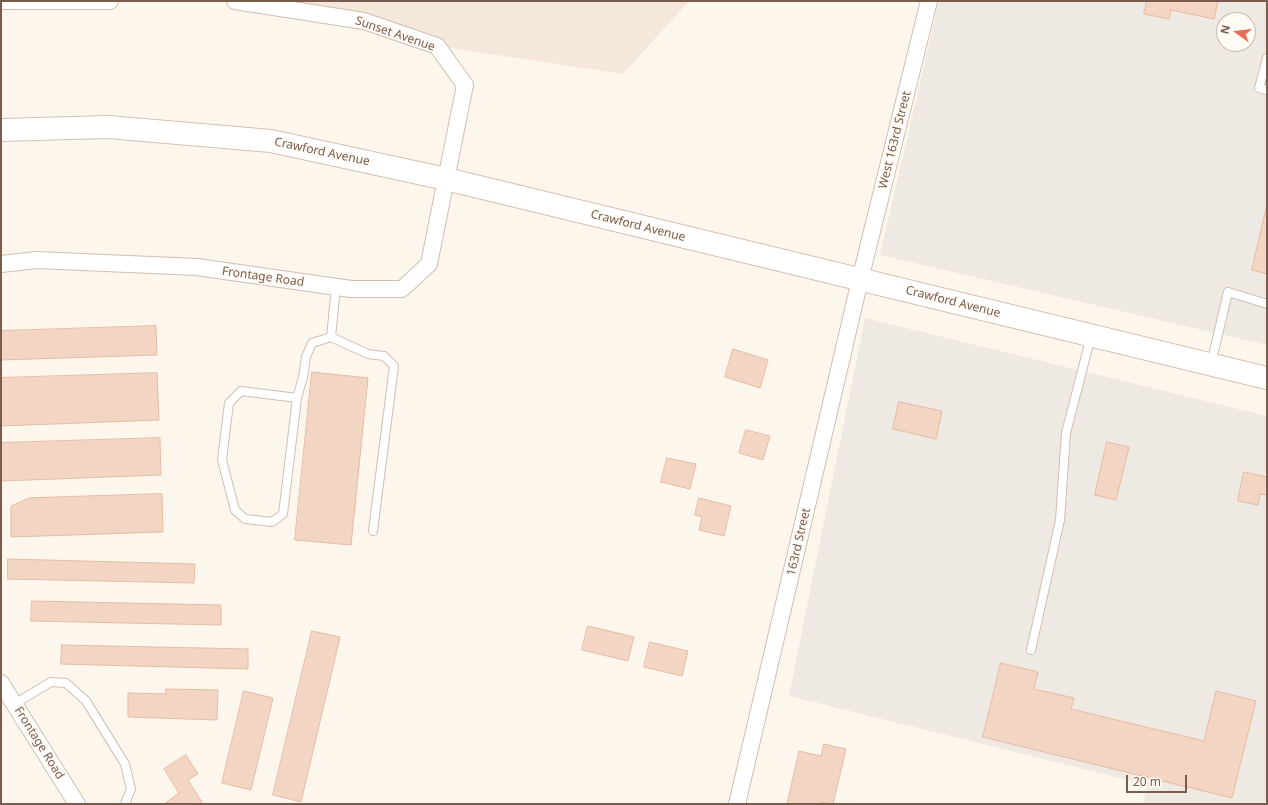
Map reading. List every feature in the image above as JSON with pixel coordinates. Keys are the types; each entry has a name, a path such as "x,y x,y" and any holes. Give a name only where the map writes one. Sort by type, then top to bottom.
{"main road":[{"name":"Crawford Avenue","path":"1,130 108,127 270,141 446,179 1267,378"}],"street":[{"path":"1,1 110,1"},
{"name":"Sunset Avenue","path":"235,1 364,21 437,46 465,85 446,179"},
{"name":"West 163rd Street","path":"860,280 930,1"},
{"name":"Frontage Road","path":"1,264 37,260 197,267 351,289 402,289 429,264 446,179"},
{"name":"163rd Street","path":"737,804 860,280"},
{"name":"Frontage Road","path":"1,683 77,804"}],"lane":[{"path":"1267,58 1259,88 1267,90"},
{"path":"331,337 336,287"},
{"path":"1211,364 1228,292 1267,304"},
{"path":"1031,650 1060,520 1066,432 1092,335"},
{"path":"297,398 242,391 229,403 222,460 235,510 245,520 272,522 283,514 297,398 303,377 306,357 312,343 331,337 368,354 384,356 394,366 373,531"},
{"path":"14,704 51,682 66,683 86,701 125,764 131,789 125,804"}],"shaded area":[{"path":"235,1 689,1 623,74 437,46 386,29"},
{"path":"939,1 1267,1 1267,345 880,255"},
{"path":"865,318 1267,416 1267,804 1143,804 1148,785 789,696"}],"building":[{"path":"1147,1 1218,1 1214,19 1171,10 1169,19 1144,14"},
{"path":"1267,205 1267,274 1252,270"},
{"path":"156,326 157,355 1,360 1,331"},
{"path":"733,349 768,360 760,388 725,377"},
{"path":"312,372 368,378 351,545 295,540"},
{"path":"157,373 159,420 1,426 1,378"},
{"path":"899,402 942,411 936,439 893,429"},
{"path":"746,430 770,436 763,460 739,453"},
{"path":"160,438 161,475 1,481 1,443"},
{"path":"1107,442 1129,447 1116,500 1095,495"},
{"path":"667,458 696,464 690,489 661,482"},
{"path":"1244,472 1267,477 1267,495 1260,494 1258,505 1238,501"},
{"path":"162,494 163,532 11,537 11,506 29,498"},
{"path":"699,498 731,506 724,536 699,530 702,517 695,515"},
{"path":"8,559 195,564 194,583 8,579"},
{"path":"32,601 221,605 221,625 31,621"},
{"path":"588,626 634,637 628,661 582,650"},
{"path":"312,631 340,637 301,802 273,795"},
{"path":"650,642 688,651 682,676 644,667"},
{"path":"62,645 248,649 248,669 61,664"},
{"path":"1001,663 1038,672 1034,689 1074,698 1071,709 1204,741 1216,691 1256,701 1232,798 983,737"},
{"path":"166,689 218,690 217,720 128,717 128,693 166,694"},
{"path":"244,691 273,698 251,790 222,783"},
{"path":"824,744 846,749 833,804 820,802 819,804 787,804 799,751 821,756"},
{"path":"186,755 198,774 188,780 202,802 198,804 164,804 179,793 164,769"}]}
